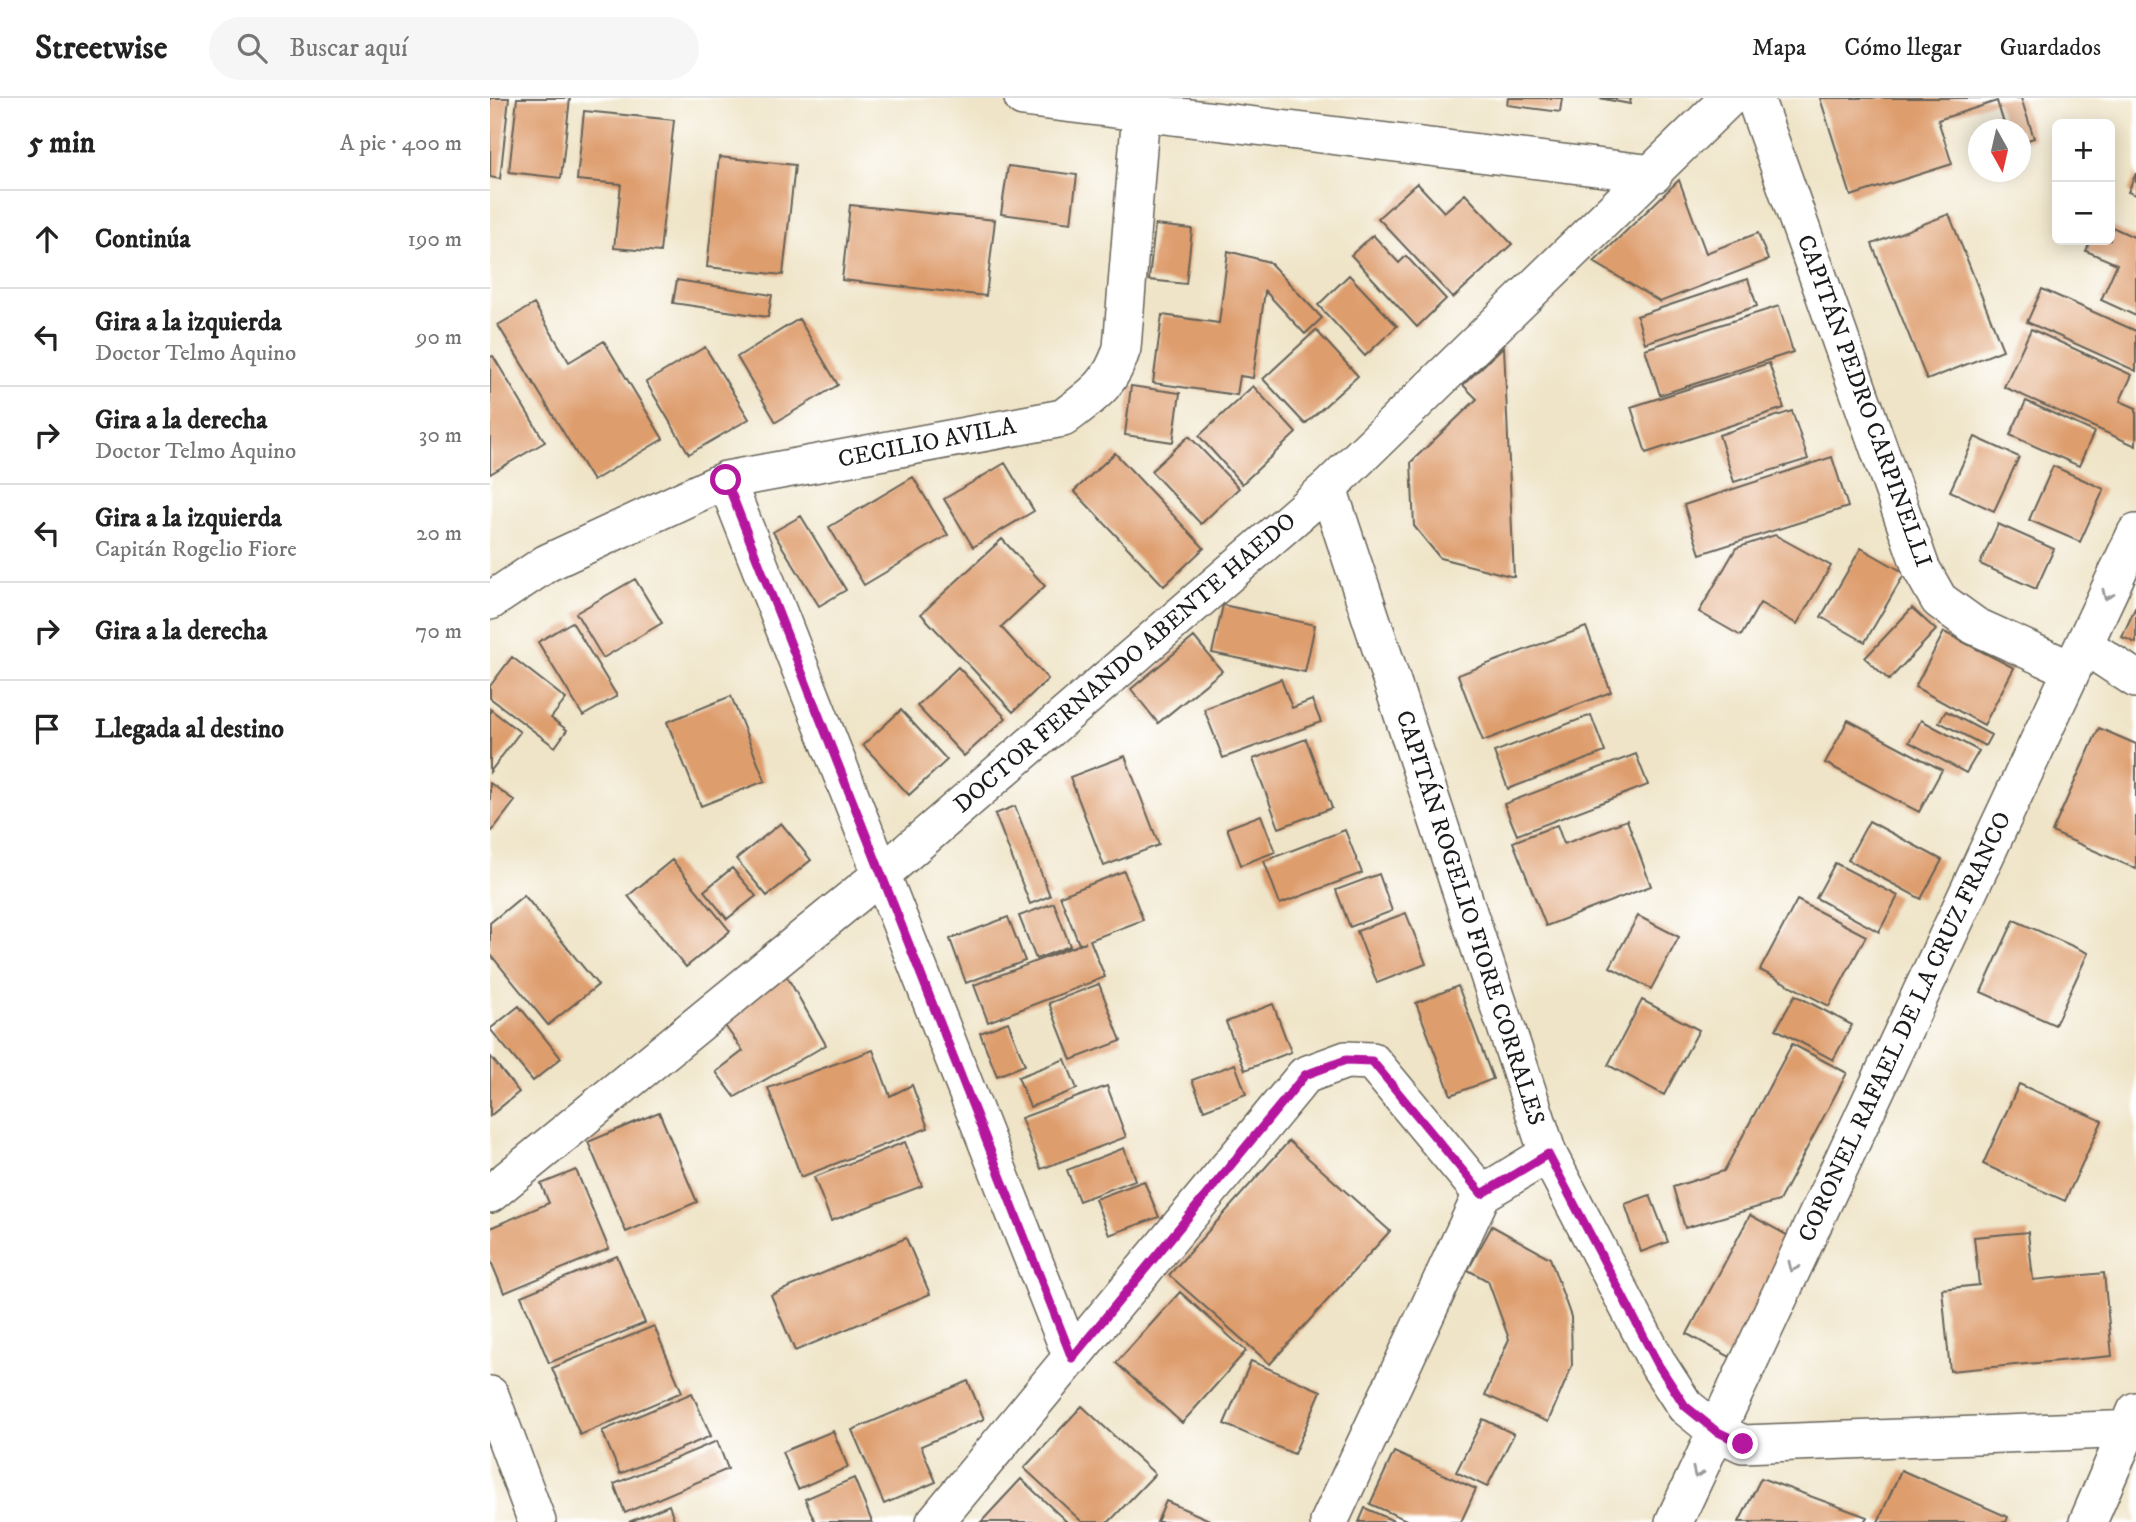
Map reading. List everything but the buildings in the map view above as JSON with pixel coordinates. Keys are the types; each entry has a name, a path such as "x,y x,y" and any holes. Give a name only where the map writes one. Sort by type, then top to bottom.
{"street":[{"path":"1023,98 1654,174"},
{"name":"DOCTOR FERNANDO ABENTE HAEDO","path":"490,1194 883,873 1328,488 1654,174 1729,98"},
{"name":"CAPITÁN PEDRO CARPINELLI","path":"1755,98 1904,513 1921,568 1939,600 1975,626 2136,678"},
{"name":"CECILIO AVILA","path":"490,601 547,563 726,480 1063,418 1099,390 1114,372 1122,348 1141,111"},
{"path":"726,480 1072,1358"},
{"name":"CAPITÁN ROGELIO FIORE CORRALES","path":"1328,488 1548,1154 1659,1366 1685,1406 1716,1431 1743,1444 2134,1423"},
{"name":"CORONEL RAFAEL DE LA CRUZ FRANCO","path":"1674,1522 2136,533"},
{"path":"935,1522 1305,1075 1346,1060 1372,1061 1482,1194"},
{"path":"1329,1522 1482,1194 1548,1154"},
{"path":"490,1395 537,1522"},
{"path":"2088,1522 2134,1423"}],"route":[{"path":"726,480 1072,1358 1305,1075 1346,1060 1372,1061 1482,1194 1548,1154 1659,1366 1685,1406 1716,1431 1743,1444"}]}
